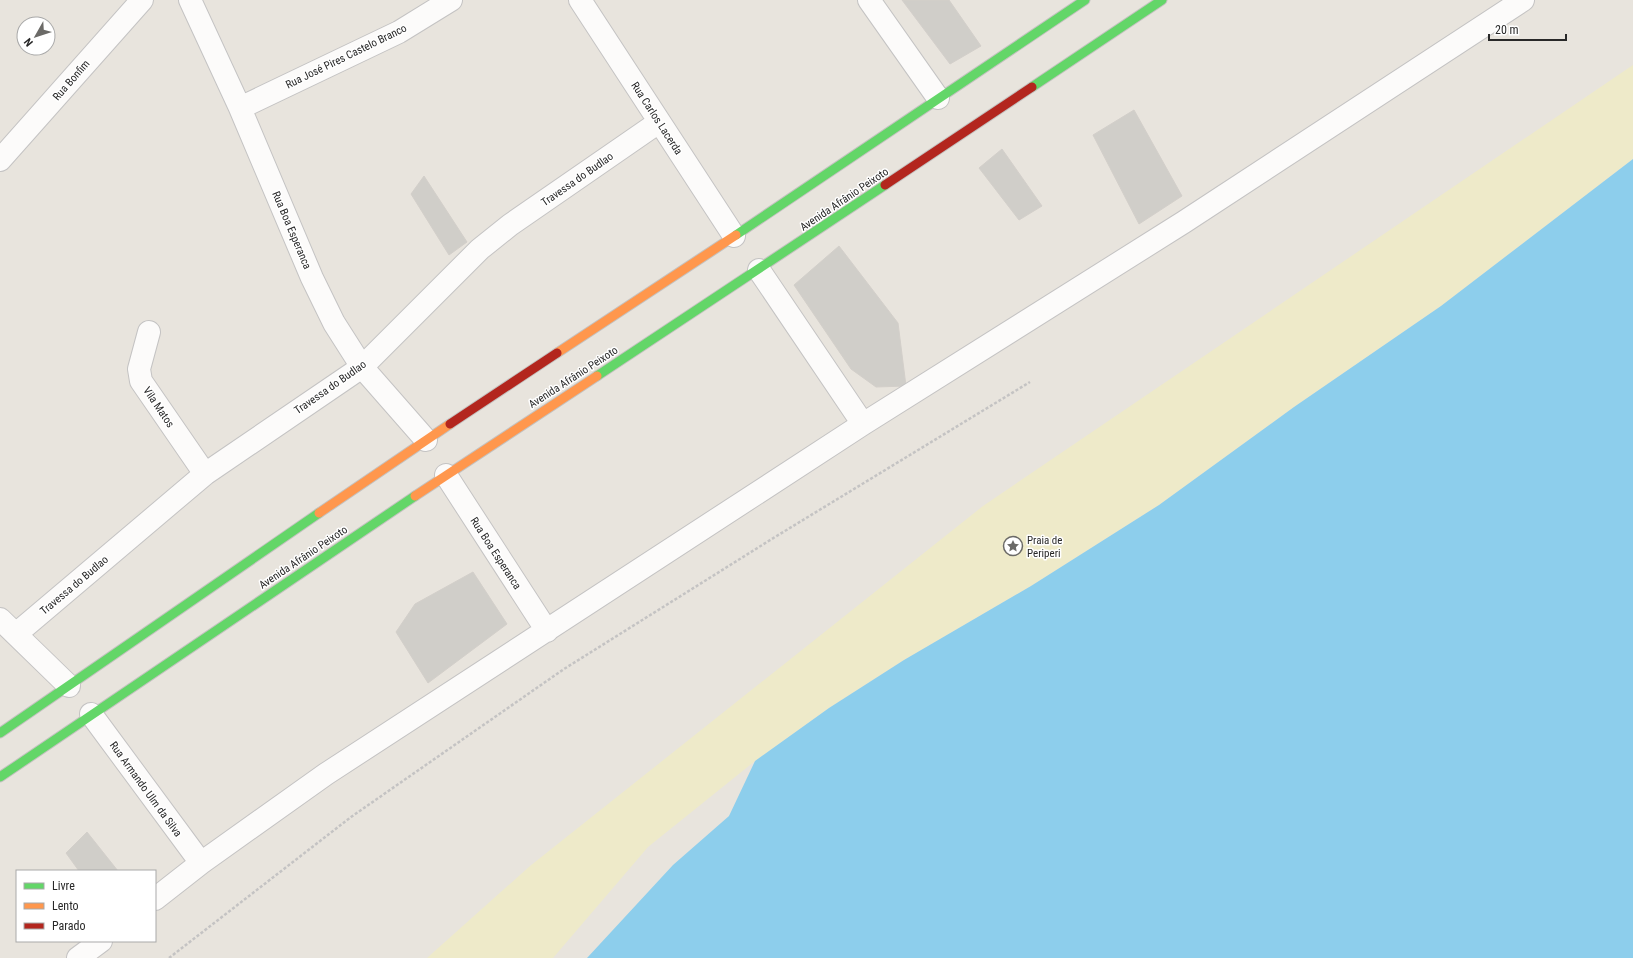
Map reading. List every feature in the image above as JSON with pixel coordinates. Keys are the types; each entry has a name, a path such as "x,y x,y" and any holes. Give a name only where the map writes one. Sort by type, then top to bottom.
{"main road":[{"path":"0,733 426,440 734,236 1085,0"},
{"name":"Avenida Afrânio Peixoto","path":"0,777 446,475 759,270 1162,0"}],"street":[{"name":"Rua Bonfim","path":"0,160 142,0"},
{"name":"Rua Boa Esperanca","path":"190,0 240,108 312,278 334,322 362,367 426,440"},
{"name":"Rua José Pires Castelo Branco","path":"240,108 399,32 451,0"},
{"name":"Rua Carlos Lacerda","path":"580,0 734,236"},
{"path":"870,0 938,98"},
{"path":"156,898 201,863 326,774 863,424 1184,222 1523,0"},
{"name":"Travessa do Budlao","path":"16,634 205,474 362,367 480,249 510,225 659,122"},
{"path":"759,270 863,424"},
{"name":"Vila Matos","path":"149,332 139,369 141,381 205,474"},
{"name":"Rua Boa Esperanca","path":"446,475 547,631"},
{"path":"0,619 69,686"},
{"name":"Rua Armando Ulm da Silva","path":"91,714 201,863"},
{"path":"78,958 100,942"}],"path":[{"path":"170,958 351,817 564,669 775,537 1030,382"}],"sand":[{"name":"Praia de Periperi","path":"1633,65 1633,159 1441,306 1294,407 1159,505 1031,586 904,660 829,708 755,761 648,847 553,958 427,958 530,866 983,506"}],"water":[{"path":"1633,159 1633,958 587,958 673,865 729,816 755,761 829,708 904,660 1031,586 1159,505 1294,407 1441,306"}],"building":[{"path":"902,0 949,0 981,46 950,64"},
{"path":"1134,110 1182,196 1139,224 1093,135"},
{"path":"1002,149 1042,206 1019,220 979,168"},
{"path":"424,176 467,242 449,255 411,194"},
{"path":"839,246 898,323 906,386 876,387 851,369 794,285"},
{"path":"473,572 507,624 428,683 396,632 415,604"},
{"path":"87,832 117,870 78,870 66,853"}],"traffic: fast":[{"path":"736,235 1085,0"},
{"path":"1032,87 1162,0"},
{"path":"597,376 885,185"},
{"path":"0,777 415,496"},
{"path":"0,733 319,513"}],"traffic: slow":[{"path":"557,353 736,235"},
{"path":"415,496 597,376"},
{"path":"319,513 450,424"}],"traffic: jam":[{"path":"885,185 1032,87"},
{"path":"450,424 557,353"}],"place":[{"name":"Praia de Periperi","path":"1013,546"}]}
